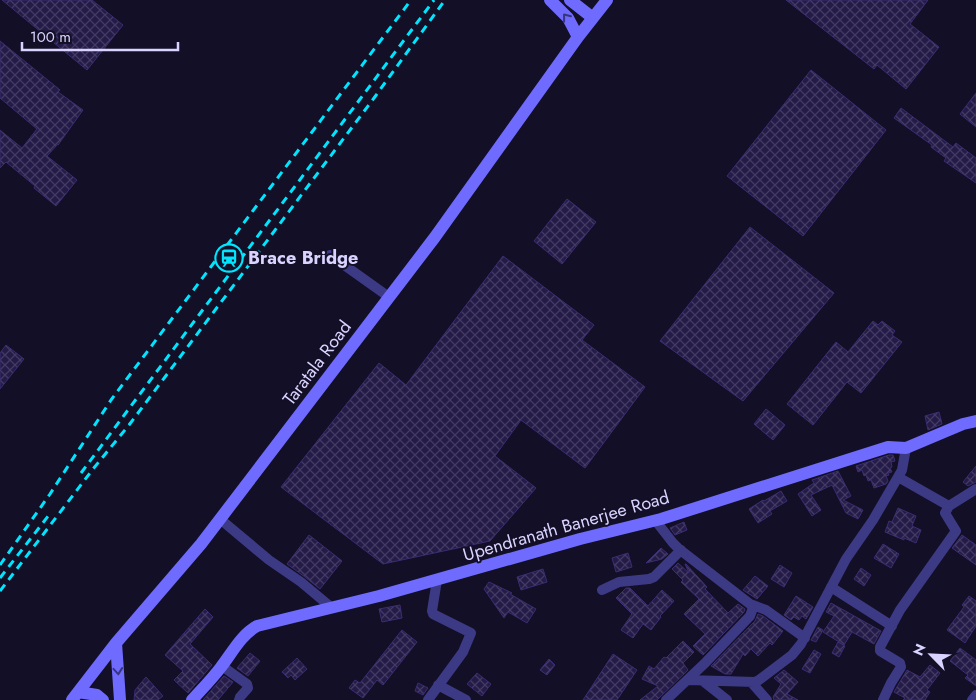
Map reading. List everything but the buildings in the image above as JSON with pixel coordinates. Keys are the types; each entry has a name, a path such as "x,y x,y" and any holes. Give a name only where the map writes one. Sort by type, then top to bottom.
{"main road":[{"path":"550,0 568,18 578,38"},
{"path":"570,0 593,18"},
{"name":"Taratala Road","path":"75,696 116,643 201,544 435,237 607,0"},
{"name":"Upendranath Banerjee Road","path":"194,699 208,684 249,630 258,626 379,596 580,539 655,520 888,447 906,448 963,424 976,421"},
{"path":"116,643 120,700"},
{"path":"75,696 97,695 103,700"}],"street":[{"path":"330,255 389,297"},
{"path":"688,680 752,682 759,680 792,655 805,638 846,559 873,520 902,470 906,448"},
{"path":"898,477 948,506"},
{"path":"883,700 901,667 900,663 880,650 880,648 914,590 956,531 944,513 948,506 974,493"},
{"path":"220,519 268,560 301,582 332,608"},
{"path":"655,520 672,543 750,604 766,610 805,638"},
{"path":"602,590 619,582 649,579 658,575 681,550"},
{"path":"428,700 463,652 471,633 433,614 437,580"},
{"path":"831,587 892,626"},
{"path":"666,700 750,616 753,608 750,604"},
{"path":"222,666 247,684 248,686 239,700"},
{"path":"703,680 727,700"},
{"path":"752,682 767,700"},
{"path":"438,685 466,700"},
{"path":"972,700 976,695"}],"railway":[{"path":"0,565 50,494 111,400 411,0"},
{"path":"81,473 434,0"},
{"path":"0,591 129,425 445,0"},
{"path":"0,578 49,515"}],"place":[{"name":"Brace Bridge","path":"229,258"}]}
